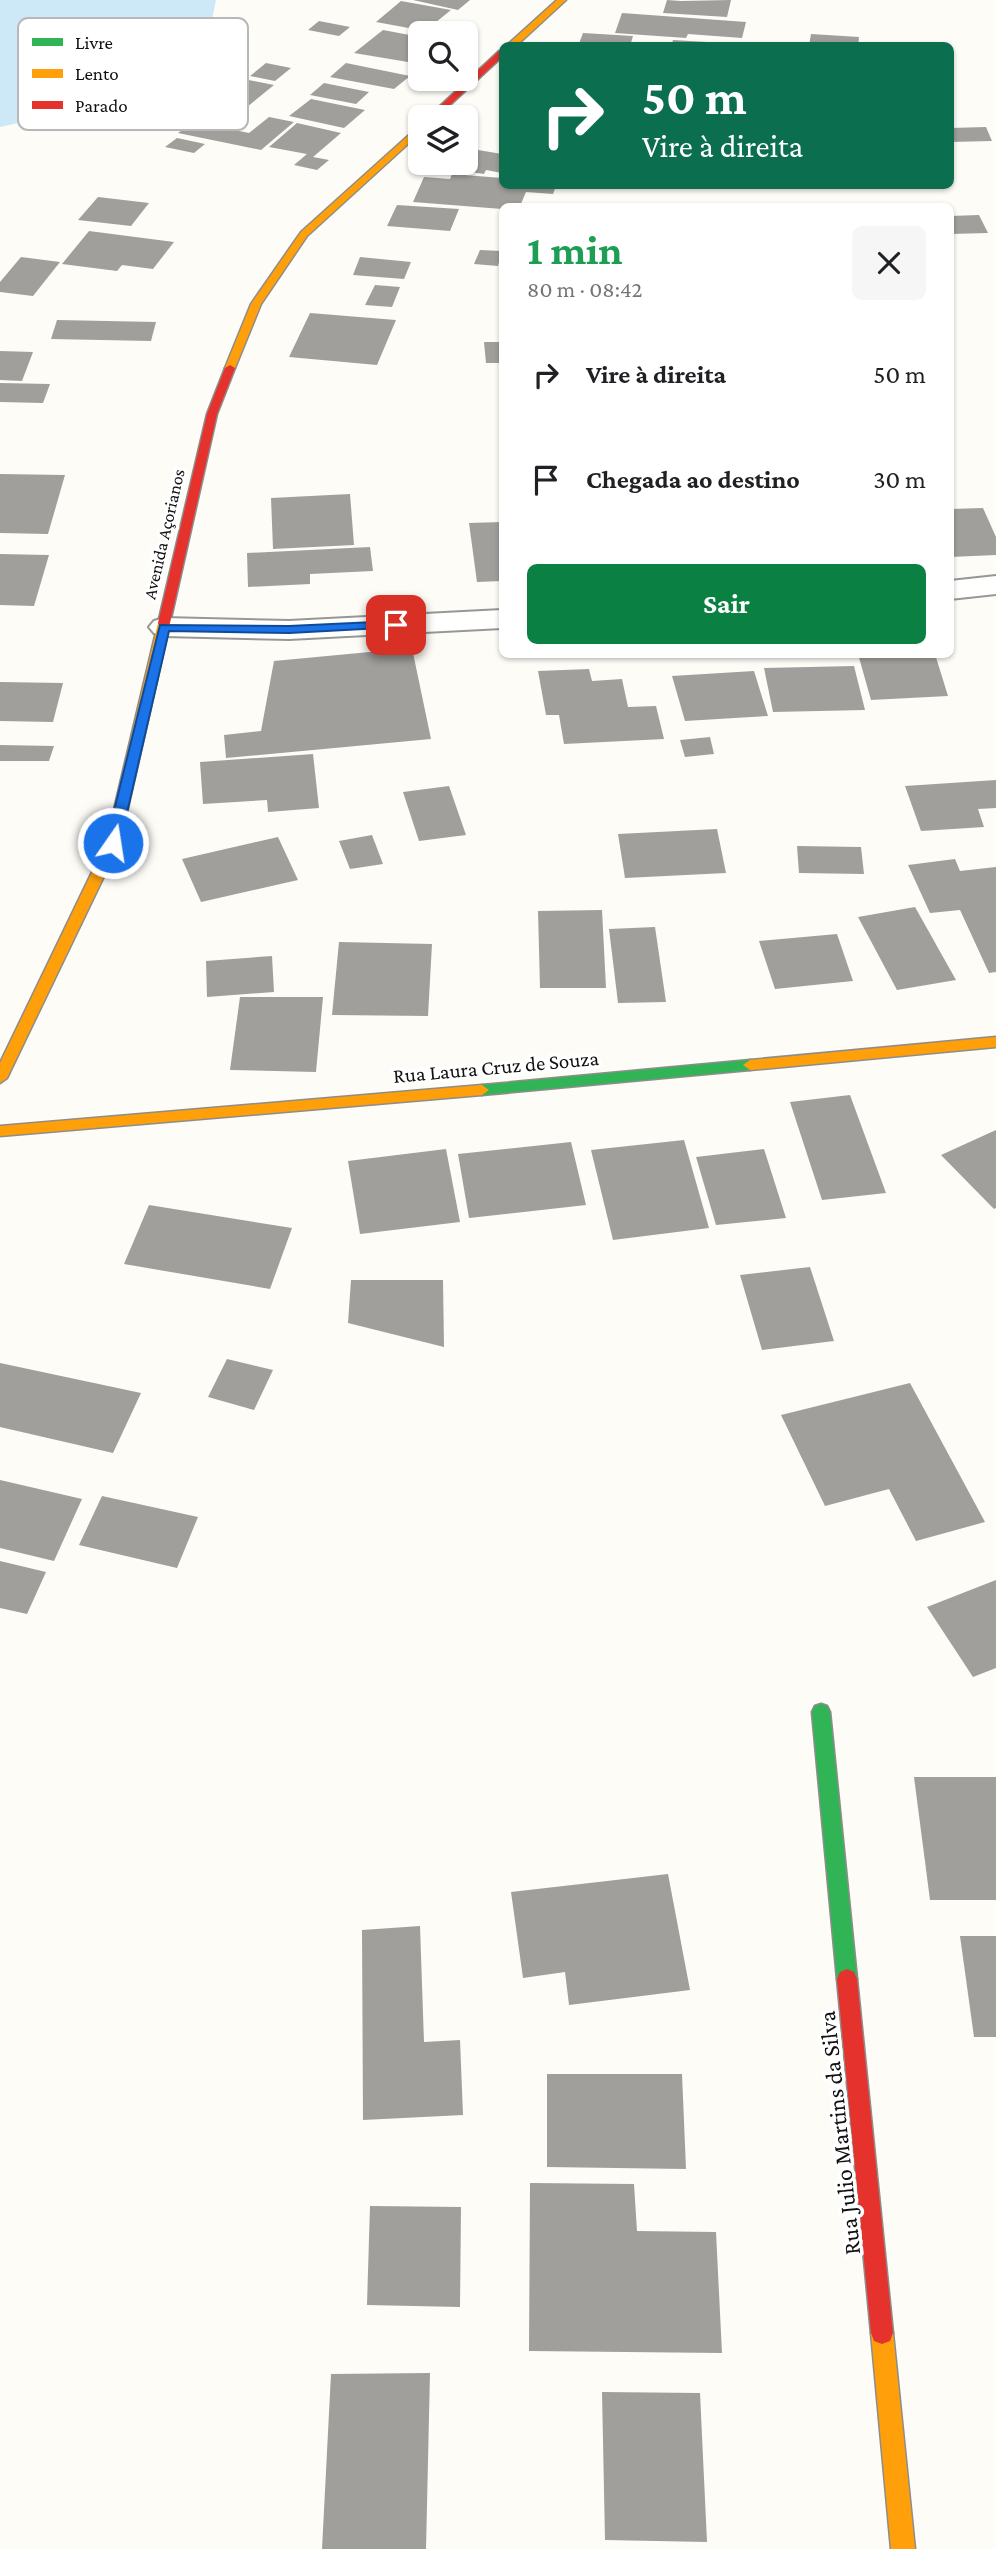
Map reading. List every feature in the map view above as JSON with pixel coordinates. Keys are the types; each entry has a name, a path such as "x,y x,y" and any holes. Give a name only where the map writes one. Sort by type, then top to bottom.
{"street":[{"path":"515,42 562,0"},
{"path":"445,105 499,56"},
{"name":"Avenida Açorianos","path":"0,1078 113,843 212,414 256,304 304,234 408,139"},
{"path":"954,590 996,585"},
{"path":"164,627 289,630 499,619"},
{"name":"Rua Laura Cruz de Souza","path":"0,1130 468,1091 996,1042"},
{"name":"Rua Julio Martins da Silva","path":"821,1712 903,2549"}],"water":[{"path":"0,0 216,0 212,18 18,18 18,123 0,127"}],"building":[{"path":"413,0 470,0 458,10"},
{"path":"667,0 731,0 727,17 663,13"},
{"path":"401,1 451,10 437,21 408,21 408,28 376,22"},
{"path":"622,13 746,22 742,38 688,34 686,38 615,33"},
{"path":"319,21 350,27 339,36 308,30"},
{"path":"383,30 408,35 408,62 354,53"},
{"path":"583,33 633,36 631,42 580,42"},
{"path":"811,34 859,37 858,42 810,42"},
{"path":"673,40 707,42 672,42"},
{"path":"266,63 291,68 275,81 250,76"},
{"path":"346,63 408,76 394,89 330,77"},
{"path":"248,80 274,85 248,106"},
{"path":"324,83 369,92 356,104 310,95"},
{"path":"311,99 365,110 344,128 289,116"},
{"path":"269,117 294,122 261,150 178,133 182,130 234,130 249,133"},
{"path":"297,123 341,133 313,157 329,160 317,170 294,165 307,154 269,147"},
{"path":"986,127 992,141 954,142 954,128"},
{"path":"177,138 205,144 194,153 165,147"},
{"path":"478,150 499,154 499,172 486,170 484,174 478,173"},
{"path":"452,175 465,175 499,178 499,189 555,189 553,194 526,192 521,203 499,203 499,209 413,202 424,177 450,179"},
{"path":"98,197 149,203 131,226 78,220"},
{"path":"397,205 459,209 450,231 387,226"},
{"path":"979,215 988,233 954,234 954,216"},
{"path":"89,231 174,242 153,269 122,265 117,271 62,264"},
{"path":"480,250 499,251 498,266 474,264"},
{"path":"21,257 60,262 33,296 0,292 0,282"},
{"path":"360,257 411,262 404,279 353,275"},
{"path":"375,285 400,287 392,307 365,305"},
{"path":"310,313 396,320 377,365 289,357"},
{"path":"57,320 156,322 151,341 51,339"},
{"path":"484,342 499,342 499,363 486,363"},
{"path":"0,351 33,352 22,381 0,380"},
{"path":"0,383 50,384 43,403 0,402"},
{"path":"0,474 65,475 48,534 0,533"},
{"path":"350,494 354,545 273,549 271,498"},
{"path":"983,508 996,537 996,555 954,557 954,509"},
{"path":"499,522 499,581 477,582 469,523"},
{"path":"370,547 373,571 310,574 310,584 248,587 247,553"},
{"path":"0,554 49,555 34,606 0,605"},
{"path":"412,648 431,739 226,758 224,735 261,731 274,661"},
{"path":"859,658 936,658 948,696 871,700"},
{"path":"854,666 865,710 773,712 764,668"},
{"path":"589,669 592,681 622,679 628,707 656,706 664,739 564,744 559,715 546,715 538,671"},
{"path":"754,671 768,716 685,721 672,676"},
{"path":"0,682 63,683 53,722 0,721"},
{"path":"710,737 714,754 685,757 680,740"},
{"path":"0,745 54,746 49,761 0,761"},
{"path":"313,754 319,808 268,812 267,800 203,804 200,762"},
{"path":"996,780 996,808 978,809 984,827 921,831 905,786"},
{"path":"449,786 466,835 419,841 403,792"},
{"path":"717,829 726,873 625,878 618,834"},
{"path":"372,835 383,864 350,869 339,841"},
{"path":"278,837 298,880 201,902 182,859"},
{"path":"797,846 861,847 864,874 799,873"},
{"path":"955,859 960,871 996,867 996,972 989,973 960,910 930,913 908,865"},
{"path":"915,907 956,980 897,990 858,917"},
{"path":"602,910 606,988 540,988 538,911"},
{"path":"655,927 666,1002 618,1003 609,929"},
{"path":"837,934 853,981 775,989 759,941"},
{"path":"339,942 432,944 428,1016 332,1015"},
{"path":"272,956 274,992 207,997 206,961"},
{"path":"240,997 323,997 316,1072 230,1070"},
{"path":"850,1095 886,1193 822,1200 790,1102"},
{"path":"996,1130 996,1208 994,1209 941,1155"},
{"path":"684,1140 709,1228 613,1240 591,1150"},
{"path":"571,1142 586,1205 469,1218 458,1154"},
{"path":"446,1149 460,1222 360,1234 348,1161"},
{"path":"764,1149 786,1218 716,1225 696,1157"},
{"path":"149,1205 292,1228 270,1289 124,1264"},
{"path":"810,1267 834,1341 762,1350 740,1275"},
{"path":"351,1280 443,1280 444,1347 348,1323"},
{"path":"227,1359 273,1370 254,1410 208,1397"},
{"path":"0,1363 141,1393 113,1453 0,1427"},
{"path":"910,1383 985,1522 916,1541 889,1489 825,1506 781,1415"},
{"path":"0,1480 82,1499 54,1561 0,1548"},
{"path":"102,1496 198,1517 177,1568 79,1545"},
{"path":"0,1561 46,1572 27,1614 0,1608"},
{"path":"996,1580 996,1668 973,1677 927,1607"},
{"path":"914,1777 996,1777 996,1900 930,1900"},
{"path":"668,1874 690,1990 569,2005 565,1972 523,1978 511,1892"},
{"path":"420,1926 424,2042 460,2040 463,2115 363,2120 362,1930"},
{"path":"960,1936 996,1936 996,2037 974,2037"},
{"path":"547,2074 682,2074 686,2169 547,2167"},
{"path":"530,2183 634,2184 637,2231 716,2232 722,2353 529,2351"},
{"path":"370,2206 461,2207 460,2307 367,2305"},
{"path":"430,2373 426,2549 322,2549 331,2374"},
{"path":"602,2392 700,2393 707,2542 605,2540"}],"traffic: fast":[{"path":"482,1090 750,1065"},
{"path":"821,1712 847,1979"}],"traffic: slow":[{"path":"515,42 562,0"},
{"path":"230,368 256,304 304,234 408,139"},
{"path":"0,1078 113,843 164,623"},
{"path":"750,1065 996,1042"},
{"path":"0,1131 482,1090"},
{"path":"882,2333 903,2549"}],"traffic: jam":[{"path":"445,105 499,56"},
{"path":"164,623 212,414 230,368"},
{"path":"847,1979 882,2333"}],"route":[{"path":"113,843 164,627 289,630 396,625"}]}
